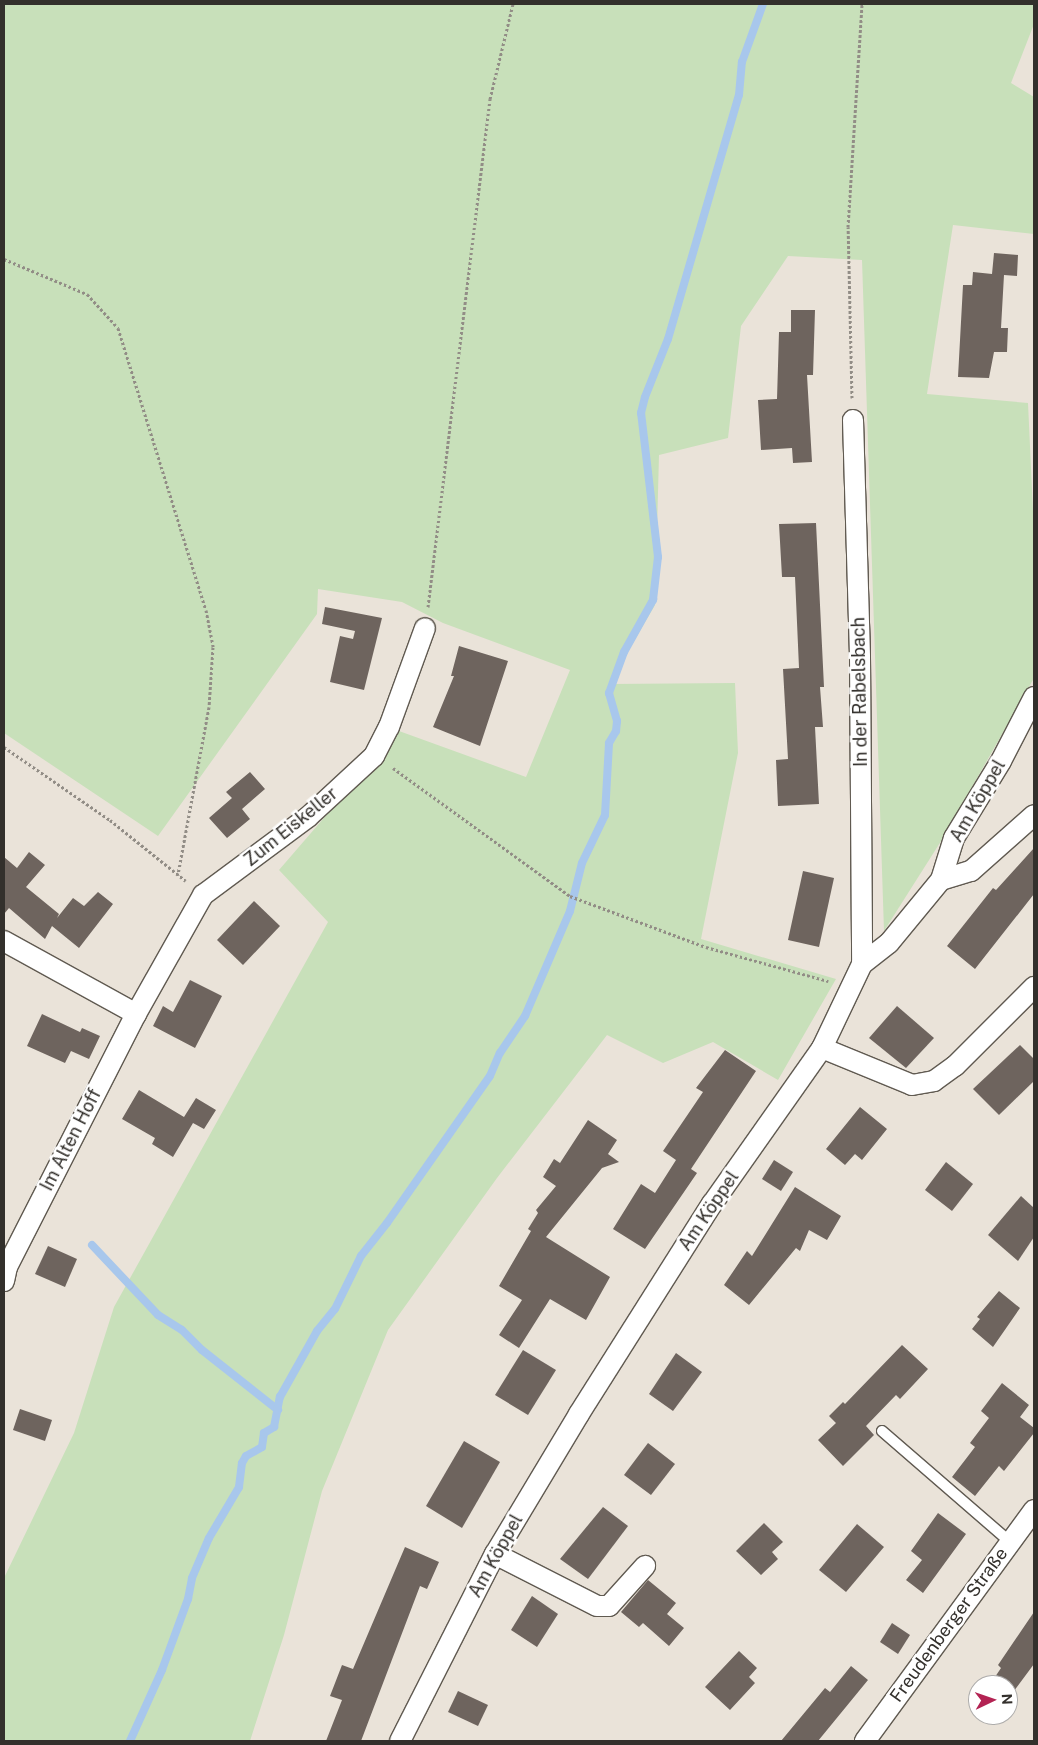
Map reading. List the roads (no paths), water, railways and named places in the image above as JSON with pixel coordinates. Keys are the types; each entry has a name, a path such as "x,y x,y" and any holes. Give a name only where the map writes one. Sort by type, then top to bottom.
{"street":[{"name":"In der Rabelsbach","path":"853,420 860,657 862,964"},
{"name":"Zum Eiskeller","path":"136,1014 203,895 308,817 374,756 389,727 425,628"},
{"name":"Am Köppel","path":"400,1741 495,1554 579,1414 712,1204 822,1048 862,964 889,943 940,880 954,838 1001,761 1034,697"},
{"path":"940,880 971,871 1034,815"},
{"path":"4,941 136,1014"},
{"path":"822,1048 912,1085 934,1081 955,1066 1034,987"},
{"name":"Im Alten Hoff","path":"5,1270 136,1014"},
{"name":"Freudenberger Straße","path":"865,1741 1034,1510"},
{"path":"495,1554 597,1606 609,1606 645,1566"}],"lane":[{"path":"882,1431 1010,1542"}],"waterway":[{"path":"130,1741 162,1670 188,1599 192,1578 209,1538 239,1487 242,1463 246,1456 262,1447 264,1433 274,1427 280,1397 317,1331 335,1309 361,1256 387,1223 490,1076 500,1053 525,1016 570,911 582,863 605,815 609,743 616,731 617,721 609,693 624,652 653,600 658,557 641,413 645,397 668,339 739,95 742,62 763,4"},
{"path":"92,1245 158,1315 182,1330 202,1350 278,1410"}]}
